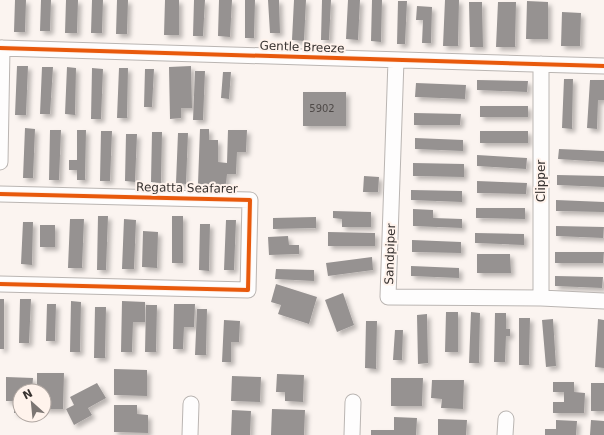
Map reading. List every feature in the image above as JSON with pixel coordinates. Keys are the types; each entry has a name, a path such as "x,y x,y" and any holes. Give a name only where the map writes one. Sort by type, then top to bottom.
{"street":[{"name":"Gentle Breeze","path":"1,48 604,66"},
{"path":"0,162 1,48"},
{"name":"Sandpiper","path":"396,60 388,297 540,298"},
{"name":"Clipper","path":"540,298 541,64"},
{"name":"Regatta Seafarer","path":"0,194 250,200 248,290 0,284"},
{"path":"540,298 604,301"},
{"path":"352,435 353,402"},
{"path":"190,435 191,404"},
{"path":"505,435 506,419"}],"building":[{"path":"15,0 26,0 25,32 14,32"},
{"path":"41,0 51,0 50,31 40,31"},
{"path":"66,0 78,0 77,33 65,33"},
{"path":"92,0 103,0 102,33 91,33"},
{"path":"117,0 128,0 127,34 116,34"},
{"path":"165,0 179,0 179,35 164,35"},
{"path":"194,0 205,0 203,36 193,36"},
{"path":"219,0 232,0 230,37 218,36"},
{"path":"245,0 255,0 254,38 245,38"},
{"path":"268,0 279,0 280,33 270,33"},
{"path":"294,0 306,0 304,41 292,40"},
{"path":"322,0 331,0 329,40 321,40"},
{"path":"348,0 360,0 358,40 346,39"},
{"path":"372,0 382,0 381,42 371,41"},
{"path":"445,0 459,0 458,46 443,46"},
{"path":"398,1 407,1 405,44 397,44"},
{"path":"527,1 548,2 548,39 526,39"},
{"path":"469,2 482,2 483,47 470,47"},
{"path":"498,2 516,2 515,47 496,47"},
{"path":"417,6 432,7 431,43 422,43 423,20 416,20"},
{"path":"562,12 581,13 580,46 561,46"},
{"path":"17,66 28,66 26,115 15,115"},
{"path":"191,66 192,108 181,108 181,118 170,119 169,67"},
{"path":"42,67 53,67 50,114 40,114"},
{"path":"67,67 76,68 75,115 65,114"},
{"path":"92,68 103,69 101,119 91,119"},
{"path":"119,68 128,68 127,118 117,118"},
{"path":"145,69 154,69 152,107 144,107"},
{"path":"195,71 205,71 203,120 193,120"},
{"path":"223,72 231,72 229,99 221,98"},
{"path":"564,79 573,79 572,129 562,128"},
{"path":"477,80 528,81 527,92 477,90"},
{"path":"590,80 604,80 604,100 598,100 597,129 587,128"},
{"path":"416,83 466,85 465,99 415,97"},
{"path":"303,92 346,92 346,126 303,126"},
{"path":"480,106 528,106 528,117 480,117"},
{"path":"414,113 461,114 460,125 414,125"},
{"path":"25,128 35,129 33,178 23,178"},
{"path":"200,129 209,129 209,140 218,140 218,162 227,163 228,130 247,130 246,152 237,152 236,174 227,174 226,185 198,184"},
{"path":"50,130 61,130 59,180 49,180"},
{"path":"77,130 86,130 85,180 77,180 77,170 69,170 69,160 77,160"},
{"path":"101,131 112,131 110,181 100,181"},
{"path":"480,131 528,131 528,143 480,143"},
{"path":"152,132 162,132 161,183 151,182"},
{"path":"178,133 188,133 186,184 176,183"},
{"path":"126,134 137,134 135,182 125,181"},
{"path":"415,138 463,140 463,151 415,149"},
{"path":"559,149 604,151 604,162 558,159"},
{"path":"477,155 527,158 526,169 477,166"},
{"path":"413,163 464,164 464,177 413,176"},
{"path":"557,175 604,176 604,187 557,185"},
{"path":"364,176 379,177 378,192 363,192"},
{"path":"477,181 527,183 526,194 477,193"},
{"path":"411,190 462,191 462,202 411,200"},
{"path":"556,200 604,202 604,212 556,211"},
{"path":"476,208 525,208 525,219 476,218"},
{"path":"413,209 433,210 433,218 462,219 462,228 413,226"},
{"path":"333,211 371,212 371,227 342,227 342,219 333,218"},
{"path":"98,216 108,216 106,270 97,270"},
{"path":"172,216 183,216 183,263 172,263"},
{"path":"316,217 316,228 273,229 273,218"},
{"path":"70,219 84,219 82,268 68,268"},
{"path":"124,219 136,220 134,269 122,269"},
{"path":"226,220 236,220 234,270 224,270"},
{"path":"23,222 33,222 32,265 21,264"},
{"path":"200,224 210,224 209,271 199,270"},
{"path":"40,225 55,225 55,247 40,247"},
{"path":"556,226 604,227 603,238 556,236"},
{"path":"143,231 158,232 157,268 142,267"},
{"path":"328,232 375,233 375,246 328,246"},
{"path":"475,233 524,234 524,245 475,243"},
{"path":"288,236 289,245 299,245 299,254 269,255 268,237"},
{"path":"412,240 461,242 461,253 412,252"},
{"path":"555,252 604,252 603,263 555,263"},
{"path":"477,254 510,254 511,273 477,273"},
{"path":"372,257 373,270 328,276 326,263"},
{"path":"411,266 459,268 459,278 411,276"},
{"path":"276,269 314,270 314,281 275,279"},
{"path":"555,276 603,277 602,288 555,286"},
{"path":"276,284 317,297 309,324 278,314 281,305 271,302"},
{"path":"343,293 354,325 337,332 325,300"},
{"path":"0,299 4,299 4,349 0,349"},
{"path":"20,299 31,299 29,343 19,343"},
{"path":"71,301 81,302 80,352 70,352"},
{"path":"122,301 145,302 145,322 133,322 132,352 121,352"},
{"path":"47,304 56,304 55,341 46,341"},
{"path":"174,304 195,304 194,327 184,327 183,349 173,349"},
{"path":"146,305 157,305 156,352 145,352"},
{"path":"95,307 106,307 105,358 94,358"},
{"path":"197,309 207,309 206,355 195,355"},
{"path":"446,312 458,312 458,352 445,352"},
{"path":"471,312 480,313 479,363 469,363"},
{"path":"495,313 506,313 506,329 510,329 510,336 506,336 505,362 494,362"},
{"path":"427,314 428,363 418,364 417,315"},
{"path":"519,318 530,318 529,365 519,365"},
{"path":"553,319 556,366 546,367 542,320"},
{"path":"598,319 604,320 604,368 595,367"},
{"path":"224,320 240,321 239,342 231,342 231,362 222,362"},
{"path":"366,321 377,321 376,369 365,368"},
{"path":"395,330 403,330 402,360 393,360"},
{"path":"114,369 147,370 147,396 114,395"},
{"path":"37,373 64,373 63,409 52,409 52,383 37,383"},
{"path":"277,374 304,375 303,402 285,401 285,392 276,392"},
{"path":"232,376 261,377 260,402 231,401"},
{"path":"6,377 33,378 33,383 12,383 12,401 6,401"},
{"path":"391,378 423,378 422,406 391,406"},
{"path":"432,380 464,380 463,409 441,408 442,399 431,398"},
{"path":"553,382 574,382 574,392 585,393 584,413 553,413 553,402 564,402 564,392 553,392"},
{"path":"97,383 106,398 88,408 92,415 74,425 66,409 74,405 70,397"},
{"path":"591,383 604,383 604,411 591,411"},
{"path":"114,405 137,405 137,414 148,415 148,433 114,432"},
{"path":"272,409 305,410 304,435 271,435"},
{"path":"232,410 251,411 250,435 231,435"},
{"path":"394,417 417,418 416,435 371,435 371,430 394,430"},
{"path":"438,419 467,420 466,435 438,435"},
{"path":"556,420 577,421 576,435 545,435 545,429 556,429"},
{"path":"591,420 604,421 604,435 590,435"}],"cycle path":[{"path":"0,48 604,66"},
{"path":"0,194 250,200 248,290 0,284"}]}
